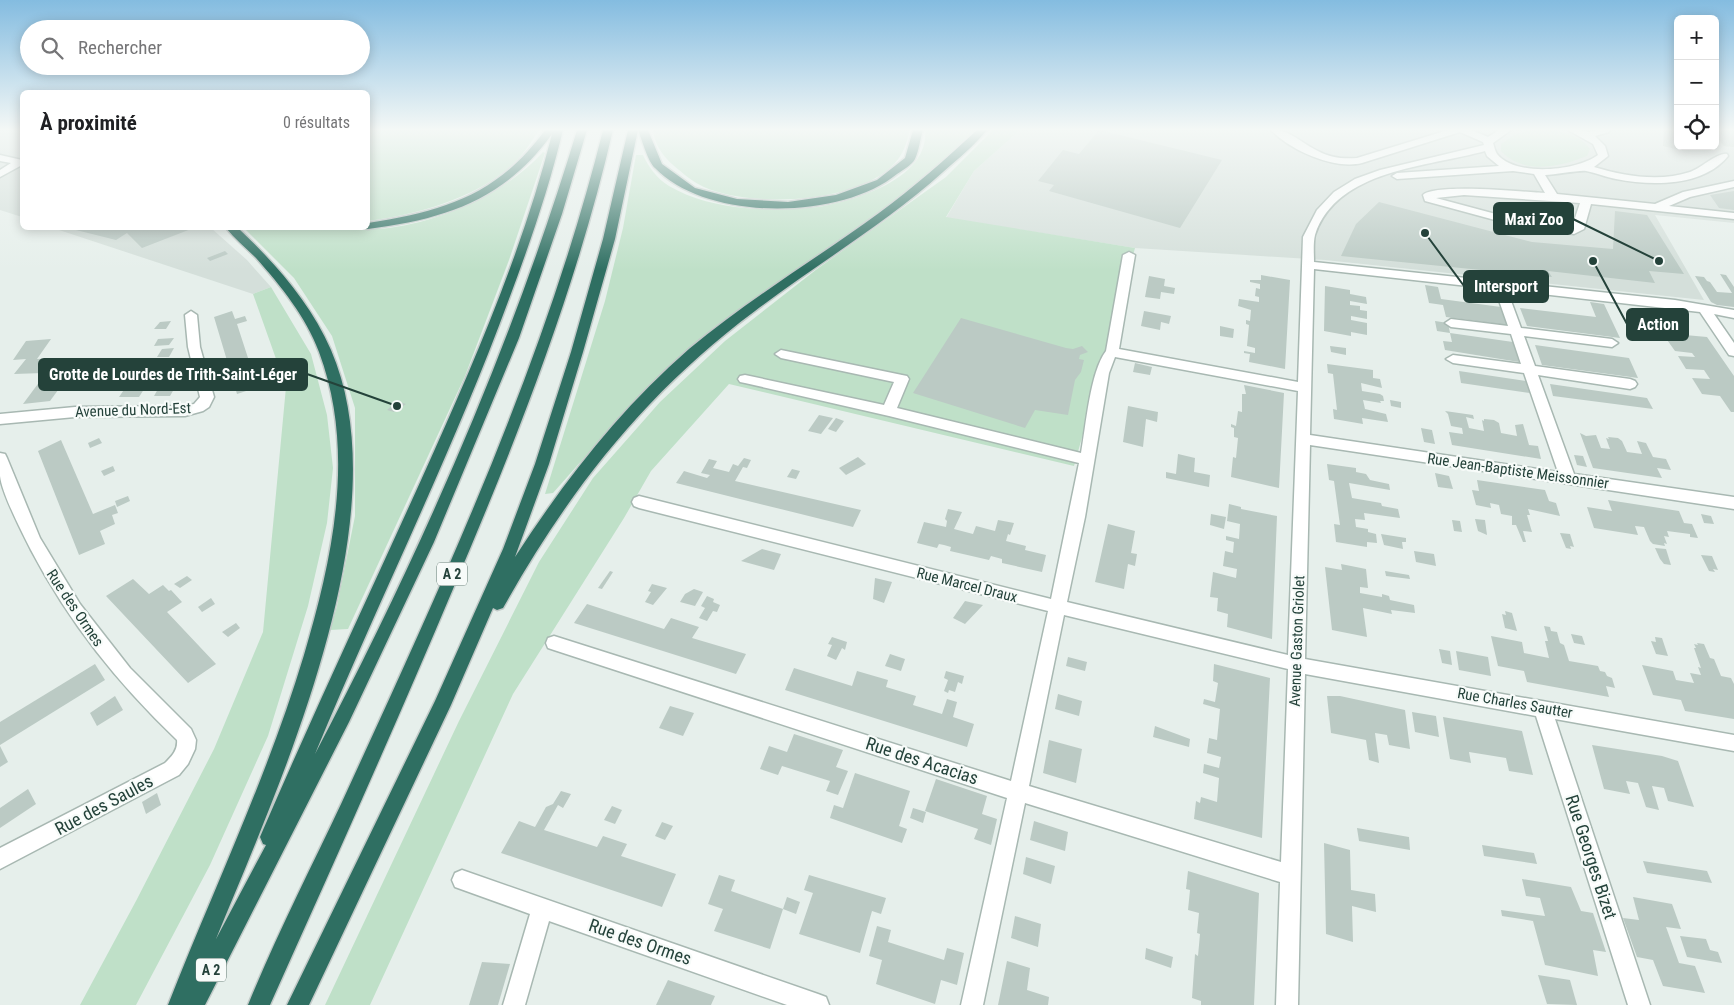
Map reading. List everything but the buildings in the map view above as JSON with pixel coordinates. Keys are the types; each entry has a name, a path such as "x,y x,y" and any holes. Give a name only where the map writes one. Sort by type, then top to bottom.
{"highway":[{"path":"370,226 429,215 475,197 506,177"},
{"path":"229,935 325,707 374,602 475,374 526,237 545,177"},
{"name":"A 2","path":"193,1005 365,674 436,522 526,303 569,177"},
{"name":"A 2","path":"259,1005 437,609 510,434 552,322 574,256 597,177"},
{"path":"298,1005 442,705 505,562 542,464 580,343 609,239 623,177"},
{"path":"670,177 683,185 721,199 777,205 832,199 857,192 889,177"},
{"path":"442,705 540,528 576,478 648,393 730,323 916,190 930,177"},
{"path":"179,1005 205,937 270,784 292,721 332,580 341,535 345,499 346,467 342,416 335,383 325,352 313,328 287,286 264,259 234,230"}],"street":[{"name":"Avenue Gaston Griolet","path":"1287,1005 1309,237 1324,207 1346,189 1374,177"},
{"path":"1367,180 1405,177"},
{"path":"1540,177 1553,197"},
{"path":"1618,177 1680,177"},
{"path":"1657,208 1688,194 1734,184"},
{"path":"1586,201 1578,229 1574,231 1518,223 1429,199 1428,195 1464,192 1553,197 1734,216"},
{"path":"972,1005 1058,607 1104,365 1112,352 1129,255"},
{"path":"1307,271 1500,286 1703,308 1734,314"},
{"path":"1500,286 1568,478"},
{"path":"1703,308 1734,352"},
{"name":"Avenue du Nord-Est","path":"0,419 68,413 185,411 198,408 204,403 207,396 194,348 192,315"},
{"path":"1451,323 1612,343"},
{"path":"1112,352 1304,388"},
{"path":"781,354 902,379 889,411"},
{"path":"1453,359 1630,384"},
{"path":"745,379 889,411 1087,460"},
{"name":"Rue Jean-Baptiste Meissonnier","path":"1303,439 1734,503"},
{"name":"Rue des Ormes","path":"0,458 38,550 64,597 95,641 133,686 184,735"},
{"name":"Rue Marcel Draux","path":"639,502 1058,607 1296,664"},
{"name":"Rue des Acacias","path":"554,643 1018,792 1290,876"},
{"name":"Rue Charles Sautter","path":"1296,664 1734,743"},
{"name":"Rue Georges Bizet","path":"1542,708 1639,1005"},
{"name":"Rue des Saules","path":"0,860 172,769 182,758 185,751 187,739 184,735"},
{"name":"Rue des Ormes","path":"462,880 818,1005"},
{"path":"514,1005 542,908"}],"shaded area":[{"path":"0,177 20,177 20,216 0,210"},
{"path":"970,177 1734,177 1734,223 1655,215 1704,300 1325,260 1135,248 946,218"},
{"path":"59,230 213,230 247,260 271,287 253,294"}],"green space":[{"path":"370,177 497,177 482,186 445,203 370,221"},
{"path":"515,177 537,177 509,260 465,376 348,629 330,630 337,606 355,516 355,408 332,336 294,278 246,230 370,230 389,228 431,219 452,212 472,203"},
{"path":"632,177 658,177 678,191 716,204 763,209 809,208 833,204 869,193 898,177 923,177 889,205 714,327 645,389 553,493 545,494 605,301 623,228"},
{"path":"688,177 878,177 856,187 831,194 803,198 748,198 724,194 697,184"},
{"path":"946,177 970,177 946,217 1135,248 1074,466 729,384 651,471 624,518 513,694 370,1005 325,1005 459,721 539,562 593,478 660,402 725,341 817,269"},
{"path":"271,287 311,354 327,415 333,468 327,523 308,606 268,736 210,865 136,1005 80,1005 214,749 263,632 286,387 253,294"}],"place":[{"name":"Intersport","path":"1425,233"},
{"name":"Action","path":"1593,261"},
{"name":"Maxi Zoo","path":"1659,261"},
{"name":"Grotte de Lourdes de Trith-Saint-Léger","path":"397,406"}]}
